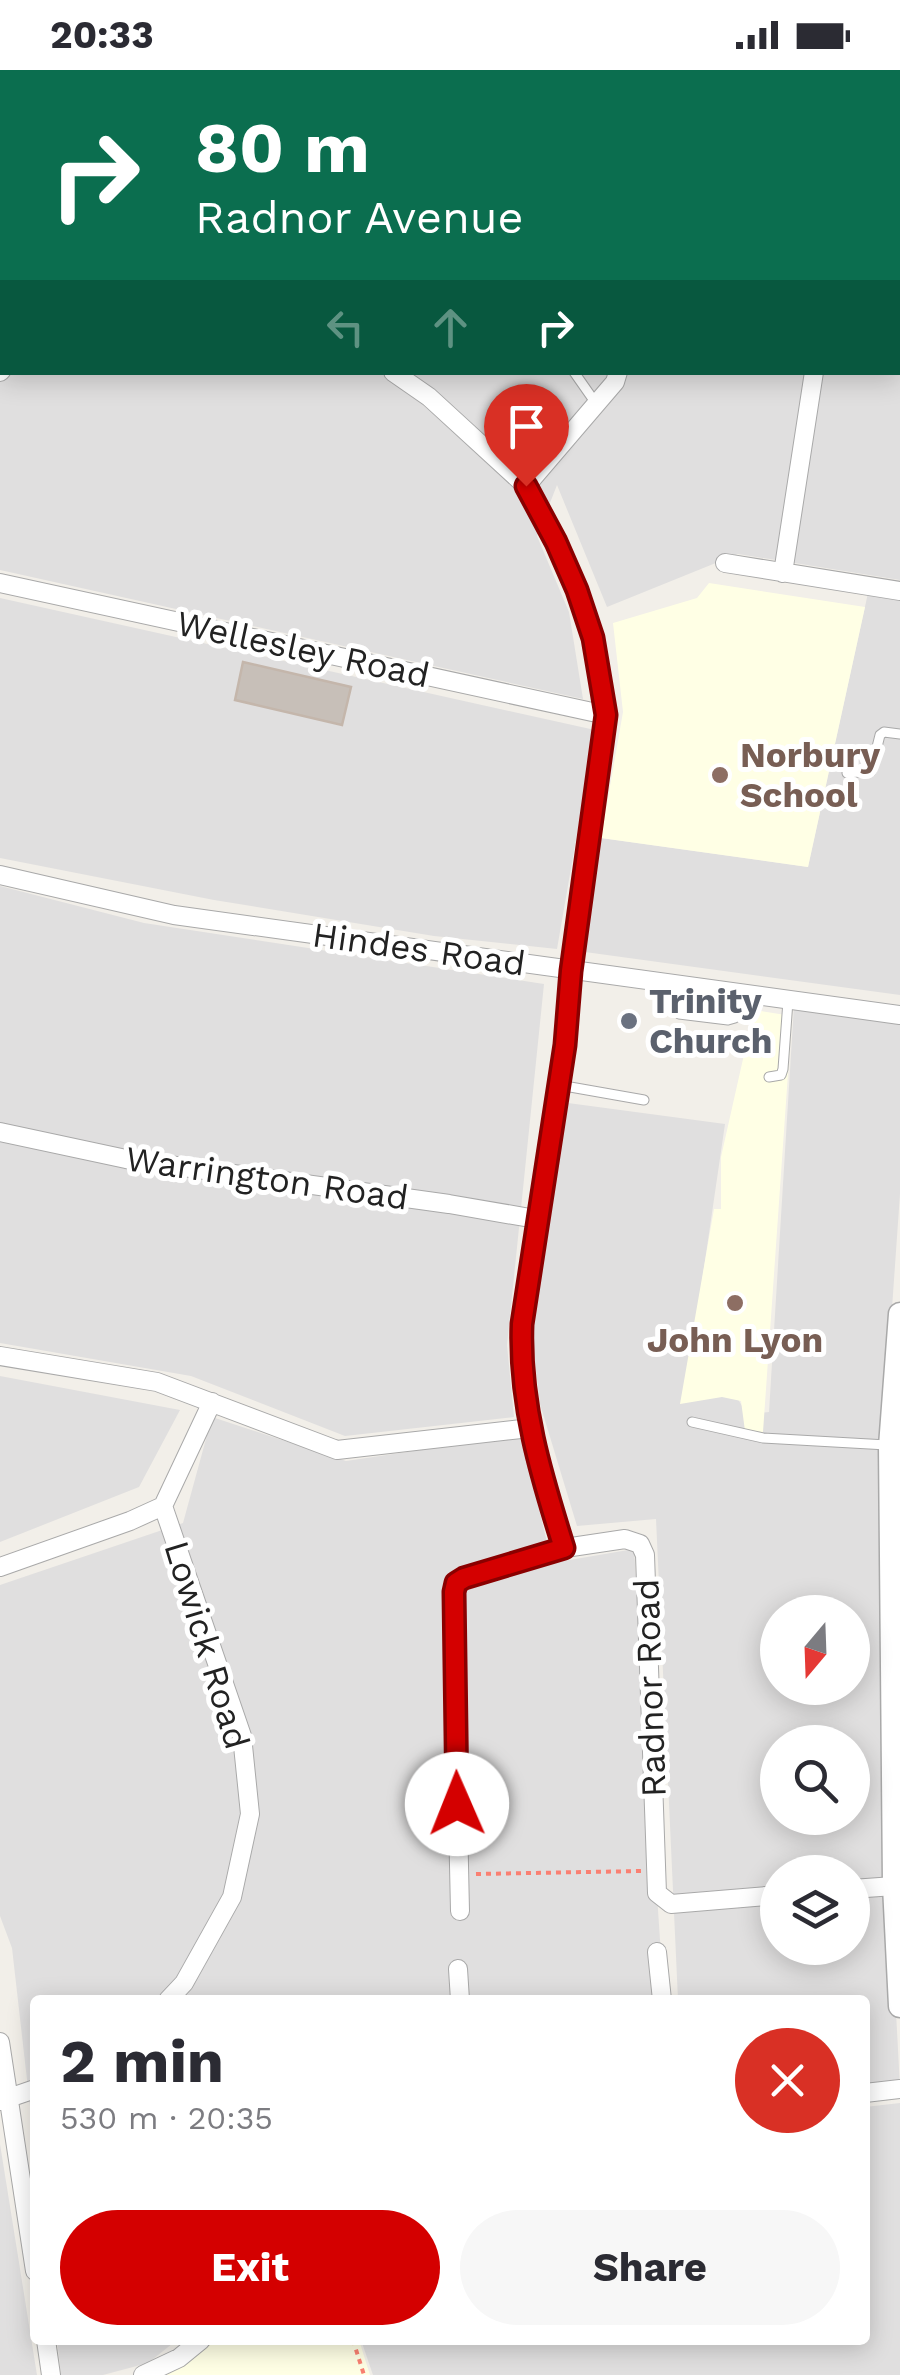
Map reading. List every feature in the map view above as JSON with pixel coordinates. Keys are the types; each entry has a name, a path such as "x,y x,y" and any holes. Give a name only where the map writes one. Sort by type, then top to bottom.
{"street":[{"path":"396,375 429,397 526,486 577,590 593,638 606,715 520,1353 536,1460 564,1548 456,1583 460,1911"},
{"path":"526,486 617,375"},
{"path":"784,573 814,375"},
{"path":"725,562 900,590"},
{"name":"Wellesley Road","path":"0,583 606,715"},
{"name":"Hindes Road","path":"0,875 174,915 900,1014"},
{"name":"Warrington Road","path":"0,1132 126,1159 536,1219"},
{"path":"900,1314 893,1447 894,1886 900,2006"},
{"path":"0,1356 157,1382 338,1450 530,1428"},
{"name":"Lowick Road","path":"173,1995 184,1983 232,1898 250,1814 242,1736 163,1506 212,1402"},
{"path":"0,1567 163,1506"},
{"name":"Radnor Road","path":"564,1548 625,1538 640,1544 644,1555 656,1870"},
{"path":"656,1870 658,1893 671,1904 760,1897"},
{"path":"870,1888 894,1886"},
{"path":"657,1952 661,1995"},
{"path":"458,1969 460,1995"},
{"path":"0,2042 4,2101 30,2244"},
{"path":"870,2092 900,2089"},
{"path":"4,2101 30,2091"},
{"path":"47,2345 51,2375"},
{"path":"142,2375 179,2358 195,2345"}],"lane":[{"path":"576,375 597,404"},
{"path":"847,773 871,772 880,735 900,734"},
{"path":"672,985 672,1006 679,1014 728,1020 739,1013 740,994"},
{"path":"769,1077 781,1075 783,1069 788,1001"},
{"path":"559,1085 644,1100"},
{"path":"692,1422 763,1438 893,1447"}],"path":[{"path":"458,1874 656,1870"},
{"path":"355,2345 364,2375"}],"shaded area":[{"path":"0,375 900,375 900,580 738,554 607,607 557,485 537,536 569,612 583,699 0,570"},
{"name":"Norbury School","path":"709,583 865,607 808,867 601,838 623,712 613,623 697,598"},
{"path":"868,593 900,600 900,995 585,952 601,838 808,867"},
{"path":"0,598 595,730 557,949 434,936 214,900 0,858"},
{"path":"0,886 144,923 544,984 507,1345 514,1417 345,1436 191,1376 0,1343"},
{"path":"794,1005 900,1017 900,1194 882,1451 888,1862 900,2087 870,2090 870,1995 678,1995 656,1519 577,1526 540,1404 532,1337 568,1103 725,1124 688,1377 728,1383 747,1414 769,1412"},
{"name":"John Lyon","path":"754,1010 792,1016 763,1432 745,1431 741,1401 722,1397 680,1404 714,1209 721,1209 721,1157"},
{"path":"0,1376 180,1410 139,1487 0,1542"},
{"path":"212,1417 346,1461 521,1435 552,1563 634,1549 664,1995 30,1995 30,2106 12,1948 0,1916 0,1585 183,1523"},
{"path":"900,2103 900,2375 373,2375 363,2345 870,2345 870,2106"},
{"path":"0,2144 37,2375 0,2375"},
{"path":"58,2345 171,2345 148,2363 103,2375 61,2375"},
{"path":"198,2345 361,2345 370,2375 159,2375"}],"building":[{"path":"243,662 351,687 342,725 235,700"}],"place":[{"name":"Norbury School","path":"720,775"},
{"name":"Trinity Church","path":"629,1021"},
{"name":"John Lyon","path":"735,1303"}],"route":[{"path":"457,1804 456,1583 564,1548 536,1460 520,1353 536,1219 565,1045 571,971 606,715 593,638 577,590 526,486"}]}
